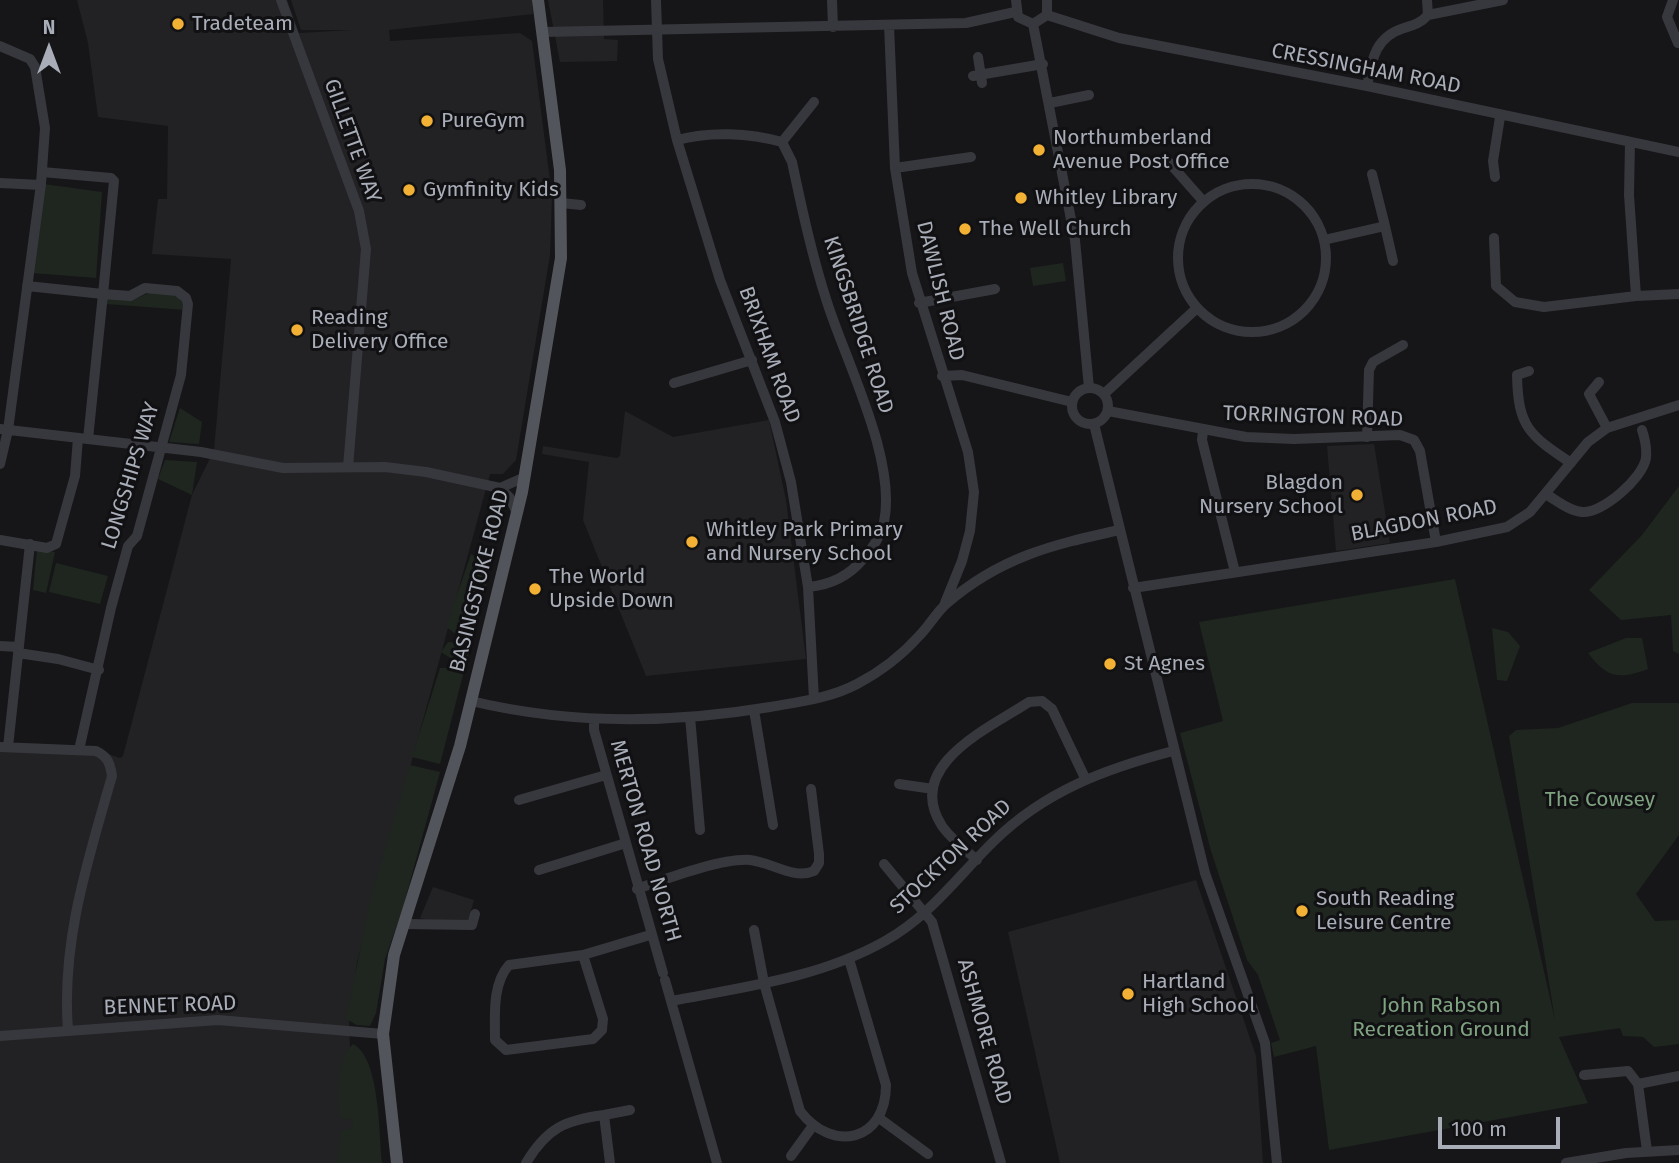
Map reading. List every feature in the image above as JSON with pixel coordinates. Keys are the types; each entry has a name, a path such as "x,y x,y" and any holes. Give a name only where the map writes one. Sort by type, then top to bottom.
{"main road":[{"name":"BASINGSTOKE ROAD","path":"397,1163 383,1034 394,955 457,757 517,513 556,292 560,170 538,0"}],"street":[{"name":"GILLETTE WAY","path":"281,0 359,211 366,249 348,467"},
{"name":"BRIXHAM ROAD","path":"656,0 658,59 677,140 720,280 775,422 792,482 808,587 814,699"},
{"path":"832,0 833,27"},
{"path":"543,32 966,23 1016,6 1022,21 1033,24 1046,15 1047,0"},
{"path":"1427,0 1428,15"},
{"path":"1367,86 1373,56 1380,42 1390,32 1422,22 1428,15 1503,0"},
{"path":"1673,0 1667,17 1678,43"},
{"name":"CRESSINGHAM ROAD","path":"1046,15 1119,38 1367,86 1500,117 1679,152"},
{"path":"1033,24 1043,64 1075,240 1089,388"},
{"name":"DAWLISH ROAD","path":"889,25 895,168 919,303 968,452 974,492 962,561 944,606"},
{"path":"0,46 30,59 35,67 45,128 41,185 0,464"},
{"path":"978,58 979,78 1010,76 1043,64"},
{"path":"1050,103 1089,96"},
{"path":"677,140 691,136 752,135 782,142 814,102"},
{"path":"1495,177 1493,161 1500,117"},
{"name":"KINGSBRIDGE ROAD","path":"782,142 792,162 827,304 870,424 886,496 883,524 872,548 855,569 826,586 808,587"},
{"path":"1630,142 1629,195 1636,296"},
{"path":"895,168 971,158"},
{"path":"1166,159 1203,201"},
{"path":"0,540 47,548 56,544 83,438 103,300 114,181 111,177 42,172"},
{"path":"1372,174 1393,261"},
{"path":"0,183 41,185"},
{"path":"1248,184 1277,188 1305,206 1317,220 1324,240 1326,263 1321,286 1308,307 1289,322 1266,331 1244,331 1219,324 1197,308 1183,282 1178,253 1192,215 1203,201 1225,189 1248,184"},
{"path":"561,203 581,205"},
{"path":"1324,240 1385,226"},
{"path":"1494,238 1496,286 1516,302 1544,307 1636,296 1679,294"},
{"path":"27,286 103,300"},
{"name":"LONGSHIPS WAY","path":"79,750 128,546 137,536 181,375 188,313 186,298 177,291 145,288 130,296 103,300"},
{"path":"919,303 995,289"},
{"path":"1104,394 1197,308"},
{"path":"1367,437 1369,370 1373,362 1403,345"},
{"path":"674,383 752,360"},
{"path":"1529,370 1511,373 1524,425 1535,440 1571,463"},
{"path":"942,376 962,375 1072,402"},
{"path":"1599,382 1584,396 1607,428"},
{"path":"1089,388 1104,394 1108,411 1102,419 1094,424 1077,419 1072,402 1078,392 1089,388"},
{"name":"BLAGDON ROAD","path":"1133,589 1436,542 1507,527 1530,512 1547,495 1588,442 1607,428 1679,405"},
{"name":"TORRINGTON ROAD","path":"1108,411 1203,431 1294,439 1400,435 1414,440 1420,451 1436,542"},
{"path":"1094,424 1172,751 1205,873 1265,1043 1275,1161"},
{"path":"4,429 201,452 283,468 348,467 426,472 500,488 510,498 517,513"},
{"path":"1547,495 1573,511 1585,513 1598,510 1635,478 1646,460 1642,430"},
{"path":"1203,431 1202,440 1236,572"},
{"path":"500,488 525,477"},
{"path":"471,701 536,715 594,719 690,717 754,710 814,699 855,685 904,653 944,606 983,576 1039,549 1119,530"},
{"path":"30,544 19,650 4,747 96,751 105,756 112,776 72,927 67,968 68,1030"},
{"path":"962,561 983,576"},
{"path":"0,646 99,670"},
{"path":"977,860 943,827 934,808 933,789 937,773 952,752 1029,702 1042,701 1052,709 1085,778"},
{"path":"754,710 773,825"},
{"path":"690,717 700,830"},
{"name":"MERTON ROAD NORTH","path":"594,719 606,775 650,935 717,1163"},
{"name":"STOCKTON ROAD","path":"671,1001 805,974 849,959 887,941 925,914 1025,813 1085,778 1172,751"},
{"path":"519,800 606,775"},
{"path":"899,784 933,789"},
{"path":"638,889 676,875 742,860 760,862 797,875 814,871 819,863 818,804 811,789"},
{"path":"539,870 625,843"},
{"name":"ASHMORE ROAD","path":"884,864 932,922 1001,1163"},
{"path":"405,924 472,925 475,914"},
{"path":"754,930 764,983 800,1111 812,1126 827,1135 844,1137 863,1131 879,1118 886,1102 886,1085 849,959"},
{"path":"583,954 603,1019 602,1030 593,1039 506,1050 495,1040 495,1008 501,974 509,965 583,954 650,935"},
{"name":"BENNET ROAD","path":"0,1036 218,1020 361,1035 383,1034"},
{"path":"1584,1075 1628,1071 1638,1084 1647,1151"},
{"path":"1638,1084 1679,1076"},
{"path":"526,1163 550,1132 575,1119 630,1110"},
{"path":"604,1115 610,1163"},
{"path":"879,1118 928,1154"},
{"path":"790,1156 812,1126"},
{"path":"1566,1163 1647,1151 1679,1150"}],"shaded area":[{"path":"77,0 287,0 299,33 352,30 301,30 291,0 532,0 533,14 389,30 390,41 520,33 532,41 552,196 550,255 516,460 503,474 490,474 357,962 349,1023 353,1119 362,1163 0,1163 0,745 100,751 120,758 123,756 192,495 214,450 231,259 152,254 158,199 167,199 168,126 98,117 88,43"},
{"path":"548,0 603,0 604,39 618,40 617,61 560,62"},
{"name":"Whitley Park Primary and Nursery School","path":"625,411 673,437 769,420 786,500 806,659 646,676 583,520 589,462 542,454 543,446 617,458 620,456"},
{"name":"Blagdon Nursery School","path":"1374,444 1390,543 1336,551 1327,446"},
{"name":"Hartland High School","path":"1196,880 1256,1056 1263,1163 1060,1163 1008,932"},
{"path":"433,887 474,900 468,921 438,923 420,918"}],"green space":[{"path":"44,184 102,192 96,278 32,273"},
{"path":"1063,263 1066,281 1033,286 1030,268"},
{"path":"151,292 179,295 186,310 106,304 106,299 135,299"},
{"path":"180,408 202,422 199,444 169,442"},
{"path":"165,460 197,462 192,495 158,479"},
{"path":"1679,486 1679,654 1673,651 1671,615 1621,620 1589,590 1642,535"},
{"path":"37,550 55,552 46,593 33,590"},
{"path":"471,554 485,563 493,559 440,764 412,757 440,668 451,668 452,659 441,652 448,642 457,643 460,637 446,627"},
{"path":"56,563 108,576 100,604 49,592"},
{"name":"John Rabson Recreation Ground","path":"1455,579 1555,1020 1509,736 1516,730 1558,728 1632,703 1679,703 1679,835 1636,894 1655,921 1679,920 1679,1044 1654,1047 1643,1037 1623,1036 1620,1028 1559,1037 1588,1103 1329,1150 1316,1046 1274,1057 1271,1043 1280,1040 1258,975 1247,960 1211,851 1180,733 1223,721 1199,622"},
{"path":"1492,628 1508,632 1520,646 1507,681 1497,680"},
{"path":"1626,638 1642,638 1648,669 1629,675 1614,674 1601,668 1588,653"},
{"path":"410,765 440,772 402,911 385,959 376,1013 370,1026 357,1025 346,1019 371,897"},
{"path":"353,1044 362,1052 373,1080 382,1163 337,1163 341,1131 352,1128 353,1120 340,1118 339,1089 341,1068 347,1051"}],"place":[{"name":"Tradeteam","path":"178,24"},
{"name":"PureGym","path":"427,121"},
{"name":"Northumberland Avenue Post Office","path":"1039,150"},
{"name":"Gymfinity Kids","path":"409,190"},
{"name":"Whitley Library","path":"1021,198"},
{"name":"The Well Church","path":"965,229"},
{"name":"Reading Delivery Office","path":"297,330"},
{"name":"Blagdon Nursery School","path":"1357,495"},
{"name":"Whitley Park Primary and Nursery School","path":"692,542"},
{"name":"The World Upside Down","path":"535,589"},
{"name":"St Agnes","path":"1110,664"},
{"name":"South Reading Leisure Centre","path":"1302,911"},
{"name":"Hartland High School","path":"1128,994"}],"park label":[{"name":"The Cowsey","path":"1600,800"}]}
